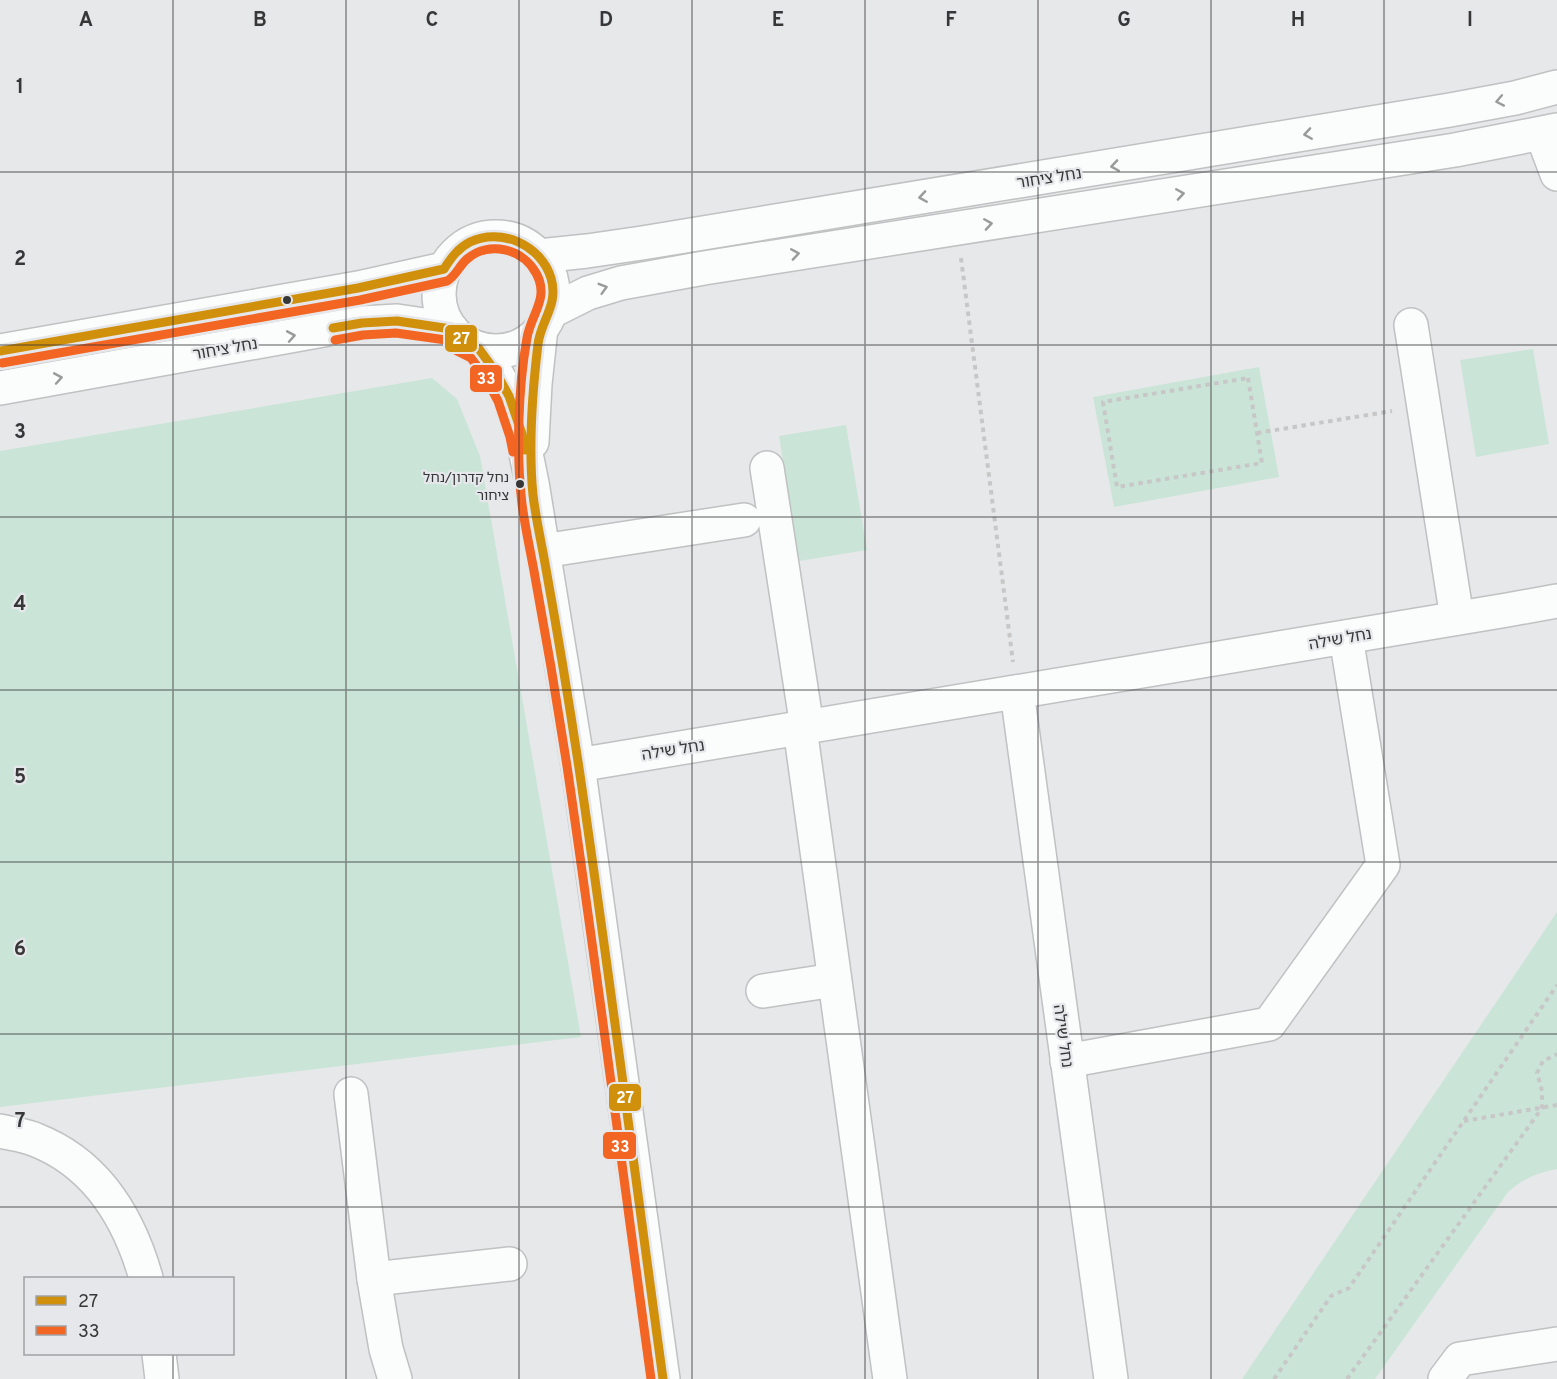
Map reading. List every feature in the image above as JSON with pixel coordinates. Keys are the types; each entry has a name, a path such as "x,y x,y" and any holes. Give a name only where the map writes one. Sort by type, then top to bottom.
{"street":[{"name":"נחל ציחור","path":"539,256 654,241 1427,114 1515,98 1557,87"},
{"path":"532,483 535,384 546,320 553,295 551,278 539,256 528,246 516,240 502,236 488,236 474,240 451,257 444,269 440,281 440,306 451,329 464,341 479,349 497,351 522,345 535,336 546,320 588,292 621,283 704,268 1443,152 1550,132 1557,174"},
{"path":"0,351 358,288 444,269"},
{"name":"נחל ציחור","path":"0,388 362,323 397,321 451,329"},
{"path":"1411,325 1457,618"},
{"path":"479,349 509,396 522,434 532,483 578,765 663,1379"},
{"path":"767,468 803,728 834,980 890,1379"},
{"path":"543,551 744,520"},
{"name":"נחל שילה","path":"578,765 1557,601"},
{"path":"1067,1061 1269,1024 1383,865 1346,637"},
{"name":"נחל שילה","path":"1017,692 1111,1379"},
{"path":"763,991 834,980"},
{"path":"351,1094 374,1279 386,1349 396,1379"},
{"path":"0,1131 35,1139 72,1158 96,1180 118,1211 134,1241 146,1277"},
{"path":"374,1279 510,1264"},
{"path":"1445,1379 1460,1359 1557,1344"},
{"path":"159,1355 162,1379"}],"path":[{"path":"957,229 1017,692"},
{"path":"1248,378 1257,433 1262,463 1117,487 1103,402 1248,378"},
{"path":"1257,433 1424,406"},
{"path":"1274,1379 1331,1296 1349,1288 1557,985"},
{"path":"1347,1379 1542,1108 1542,1091 1537,1073 1543,1061 1557,1053"},
{"path":"1463,1121 1557,1106"}],"green space":[{"path":"1533,349 1549,444 1476,457 1460,360"},
{"path":"1259,367 1279,477 1114,507 1093,397"},
{"path":"432,378 457,399 480,456 581,1037 0,1107 0,451"},
{"path":"846,425 867,550 799,561 779,436"},
{"path":"1557,912 1557,1169 1531,1177 1508,1192 1375,1379 1242,1379"}],"transit line":[{"name":"27","path":"0,351 358,288 444,269 462,247 482,238 507,238 518,242 529,248 546,266 551,278 553,296 538,344 532,401 533,495 579,768 663,1379"},
{"name":"33","path":"2,363 360,300 447,281 467,259 485,250 505,250 514,253 523,258 536,273 540,282 540,298 527,338 520,399 519,464 522,504 567,766 651,1379"},
{"name":"27","path":"333,328 362,323 397,321 451,329 464,341 479,349 495,371 509,396 525,450"},
{"name":"33","path":"335,340 396,333 446,340 457,351 471,358 485,377 498,401 513,452"}],"place":[{"name":"נחל קדרון/נחל ציחור","path":"520,484"}]}
